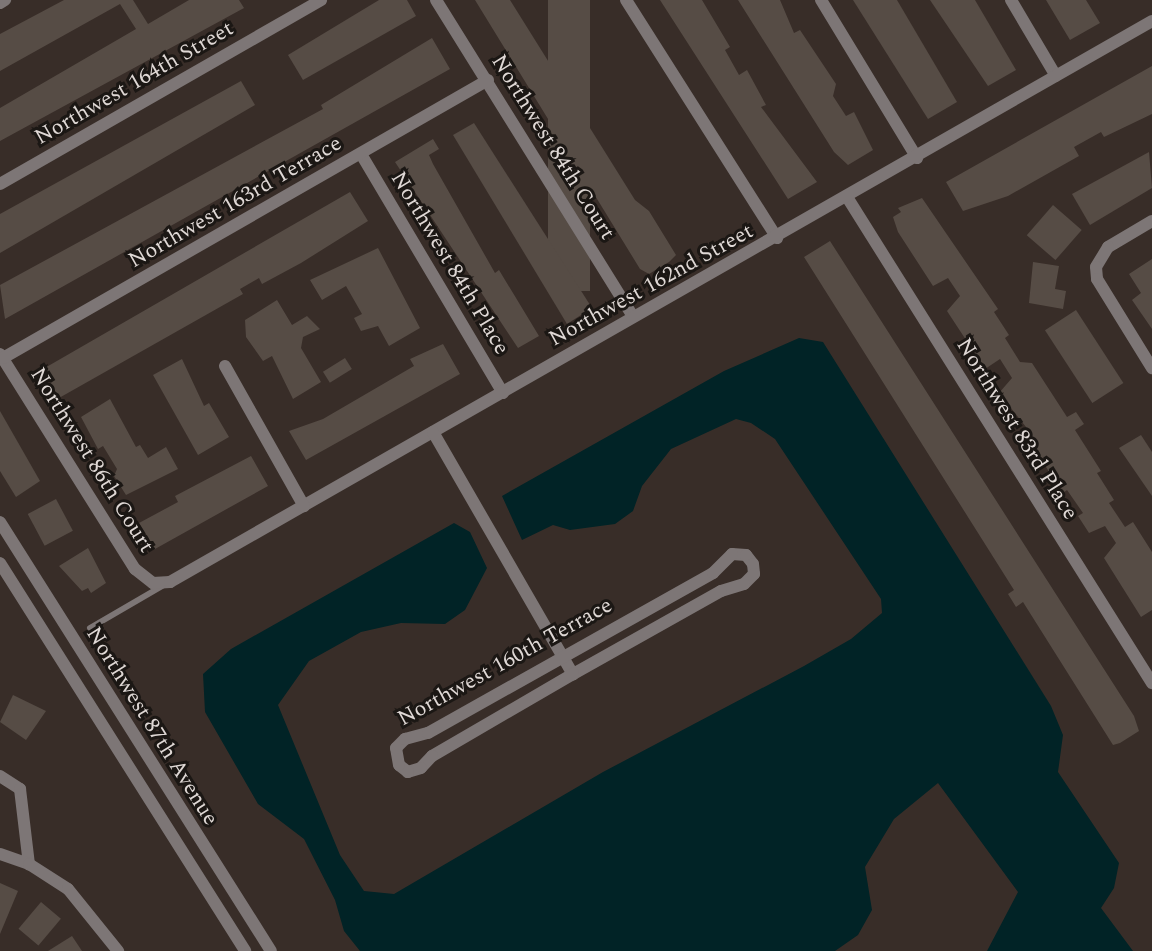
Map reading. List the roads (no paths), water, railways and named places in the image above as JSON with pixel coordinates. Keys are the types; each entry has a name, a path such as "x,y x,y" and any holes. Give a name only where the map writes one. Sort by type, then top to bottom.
{"street":[{"path":"0,3 4,0"},
{"name":"Northwest 164th Street","path":"0,184 321,0"},
{"name":"Northwest 84th Court","path":"436,0 633,317"},
{"path":"626,0 777,238"},
{"path":"821,0 917,158"},
{"path":"1011,0 1056,76"},
{"name":"Northwest 162nd Street","path":"153,583 170,582 633,317 777,238 1152,21"},
{"name":"Northwest 163rd Terrace","path":"1,356 488,81"},
{"name":"Northwest 84th Place","path":"361,154 503,393"},
{"name":"Northwest 83rd Place","path":"847,197 1152,683"},
{"path":"1152,221 1108,248 1096,267 1096,279 1152,368"},
{"name":"Northwest 86th Court","path":"1,356 135,569 153,583"},
{"path":"225,366 304,506"},
{"path":"433,432 573,674"},
{"name":"Northwest 87th Avenue","path":"0,522 271,951"},
{"name":"Northwest 160th Terrace","path":"732,554 746,555 753,564 754,574 744,584 721,591 573,674 432,756 421,768 408,772 399,765 396,748 405,739 428,733 562,656 712,573 732,554"},
{"name":"Northwest 87th Avenue","path":"0,563 245,951"},
{"path":"0,776 12,779 22,796 29,864"},
{"path":"0,854 29,864 78,898 118,951"}],"lane":[{"name":"Northwest 162nd Street","path":"90,628 170,582"}],"water":[{"path":"799,338 823,342 1051,706 1063,735 1058,772 1119,863 1114,888 1101,908 1133,951 987,951 1018,892 938,783 894,819 865,867 872,910 858,935 835,951 360,951 344,931 335,900 304,839 258,804 205,712 203,674 231,649 454,523 470,532 487,568 465,610 445,624 401,623 361,632 309,661 278,705 340,855 364,891 394,894 603,772 804,666 851,639 882,613 881,599 775,439 751,423 736,419 671,449 642,486 633,511 615,524 570,530 553,525 522,540 502,496 724,371"}]}
